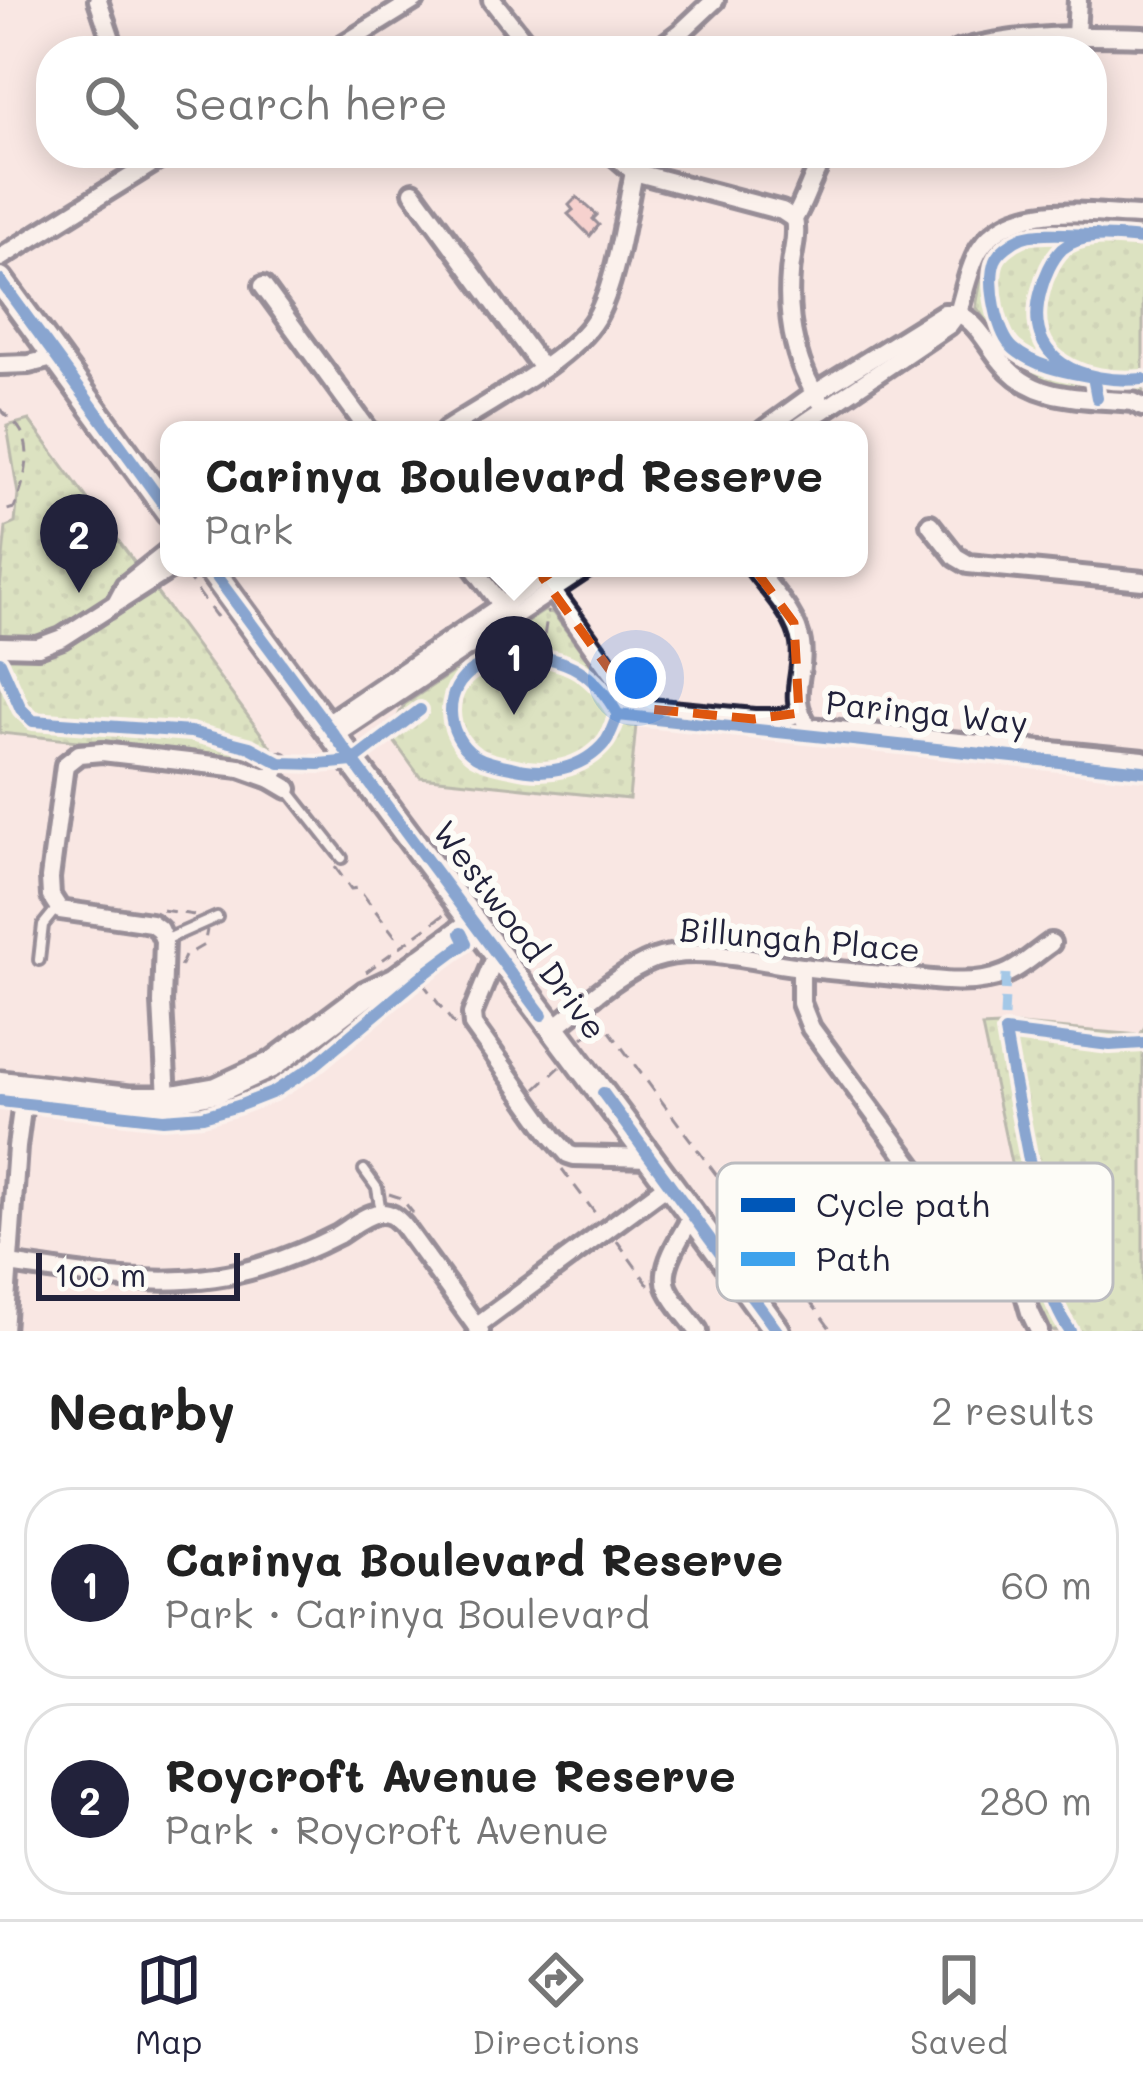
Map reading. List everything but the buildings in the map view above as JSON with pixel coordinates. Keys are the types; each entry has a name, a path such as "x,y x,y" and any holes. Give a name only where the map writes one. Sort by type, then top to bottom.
{"street":[{"path":"98,0 110,36"},
{"path":"357,36 415,0"},
{"path":"492,0 520,36"},
{"path":"676,36 715,0"},
{"path":"1076,35 1078,0"},
{"path":"1062,36 1143,37"},
{"path":"0,258 144,168"},
{"path":"629,168 782,211 794,219"},
{"path":"817,168 794,219 797,234 788,297 796,346 820,401"},
{"path":"460,421 542,368 582,337 597,316 611,276 634,172"},
{"path":"413,192 542,368"},
{"path":"958,313 976,254 1011,222 1040,214 1143,216"},
{"path":"0,280 160,500"},
{"path":"263,286 361,421"},
{"path":"781,421 893,354 944,313 969,319 1020,382 1039,391 1143,407"},
{"path":"0,365 57,357"},
{"path":"802,421 820,401"},
{"path":"930,524 956,557 968,564 1143,580"},
{"path":"117,602 125,586 160,558"},
{"path":"0,646 38,647 62,638 160,576"},
{"name":"Westwood Drive","path":"217,577 463,918 555,1027 717,1247"},
{"path":"481,577 507,611"},
{"name":"Paringa Way","path":"761,577 794,622 802,644 797,692 799,713 809,727 1143,760"},
{"path":"330,730 550,585 630,698 650,709 754,719 782,719 799,713"},
{"path":"167,1099 164,940 159,929 151,923 68,913 57,908 51,896 64,769 72,757 102,752 275,771 288,790"},
{"path":"4,1331 17,1147 13,1085 129,1099 167,1099 217,1090 273,1064 360,988 395,980 463,918"},
{"name":"Billungah Place","path":"555,1027 610,985 670,955 951,981 1006,974 1051,943"},
{"path":"496,955 472,1025 554,1137 574,1156 650,1158"},
{"path":"801,968 801,1003 812,1028 910,1163"},
{"path":"9,1264 136,1281 219,1276 270,1264 381,1213 403,1225 478,1328 670,1183"},
{"path":"693,1214 667,1267 666,1280 698,1331"},
{"name":"Westwood Drive","path":"756,1301 778,1331"},
{"path":"1027,1301 1039,1331"}],"lane":[{"path":"288,790 343,858"},
{"path":"39,961 44,925 57,908"},
{"path":"164,940 217,917"},
{"path":"364,1170 379,1195 381,1213"}],"path":[{"path":"0,409 22,431 26,450 20,495 14,508 0,512"},
{"path":"521,656 548,658 550,585"},
{"path":"337,870 351,889 358,888 402,945"},
{"path":"159,910 195,915 204,923 207,941 185,956 179,972"},
{"path":"360,988 402,945 446,913 463,918"},
{"path":"401,993 435,967"},
{"path":"592,1008 717,1176"},
{"path":"581,1039 603,1022"},
{"path":"530,1094 564,1064"},
{"path":"616,1244 658,1297"},
{"path":"810,1301 832,1331"}],"highlighted area":[{"path":"689,479 794,623 799,713 754,719 650,709 630,698 543,578"}],"green space":[{"path":"1025,225 1143,225 1143,396 1070,389 1036,378 1007,356 976,307 984,263 995,245"},
{"path":"29,420 282,762 0,733 0,588 6,527 15,523 18,494 7,426"},
{"path":"544,611 553,613 636,725 629,799 420,777 388,733 405,704"},
{"path":"1020,1025 1140,1035 1143,1030 1143,1331 1047,1331 1036,1315 1032,1301 1113,1301 1113,1163 1011,1163 982,1027"}],"marked path":[{"path":"1004,1017 1006,974"}],"cycle path":[{"path":"1097,235 1023,237 997,257 992,282 998,321 1014,349 1041,364 1093,377 1097,398"},
{"path":"1143,239 1090,237 1070,243 1044,280 1037,315 1040,335 1062,363 1099,377 1143,379"},
{"path":"0,280 160,500"},
{"path":"217,577 542,1015"},
{"path":"521,656 553,659 578,670 600,688 618,715 606,741 586,759 563,768 524,770 479,758 457,736 452,699 464,677 486,664 521,656"},
{"path":"0,662 21,709 33,721 191,732 250,747 280,763 353,761 420,710"},
{"path":"618,715 1143,771"},
{"path":"0,1101 163,1119 203,1116 238,1106 274,1092 314,1066 466,943 461,933"},
{"path":"1029,1163 1005,1032 1110,1045 1143,1043"},
{"path":"603,1093 717,1249"},
{"path":"755,1301 777,1331"},
{"path":"1055,1301 1070,1331"}],"place":[{"name":"Roycroft Avenue Reserve","path":"79,593"},
{"name":"Carinya Boulevard Reserve","path":"514,715"}]}
